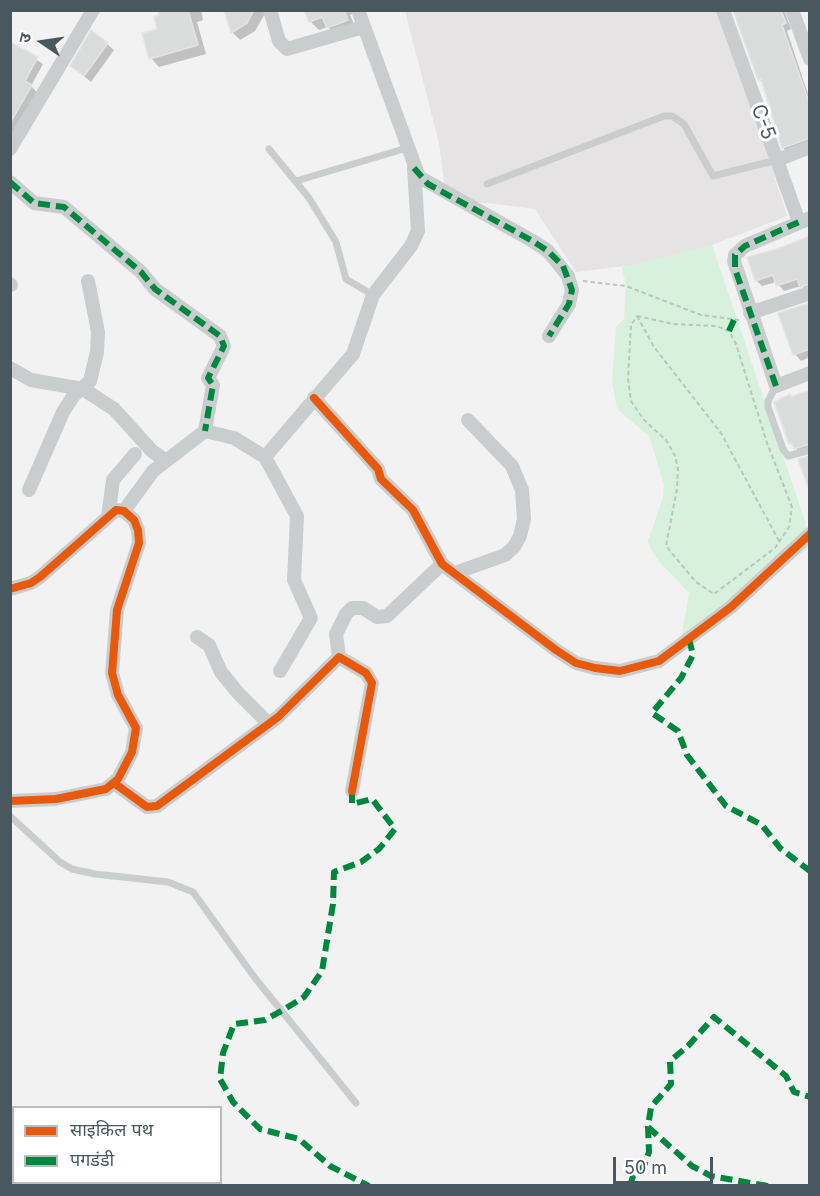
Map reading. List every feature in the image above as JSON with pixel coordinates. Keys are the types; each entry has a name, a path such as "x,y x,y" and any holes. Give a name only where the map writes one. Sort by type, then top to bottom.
{"street":[{"path":"10,149 93,10"},
{"path":"270,10 279,41 286,49 363,27"},
{"path":"265,457 353,354 373,295 411,246 418,231 414,168 358,10"},
{"name":"C-5","path":"723,10 777,160 804,220"},
{"path":"792,10 810,59"},
{"path":"777,160 810,147"},
{"path":"414,168 428,184 548,251 568,276 572,290 569,304 549,336"},
{"path":"10,182 34,203 64,207 141,272 154,289 220,336 224,346 208,378 213,385 205,431 153,471 124,511"},
{"path":"804,220 745,246 735,255 735,269 776,386 810,373"},
{"path":"28,490 63,412 74,395 90,381 97,352 98,332 88,282"},
{"path":"752,318 810,293"},
{"path":"10,368 31,380 83,389 114,410 152,451 166,461"},
{"path":"314,398 378,469 381,480 413,510 442,564 576,663 620,671 641,668 659,661 731,607 810,534"},
{"path":"455,573 505,555 517,542 524,519 522,490 512,466 468,420"},
{"path":"205,431 234,438 265,457 297,516 294,580 311,618 280,671"},
{"path":"108,517 113,480 135,454"},
{"path":"10,589 31,583 40,577 116,510 124,511 134,520 139,543 116,617 112,673 114,685 132,719 136,736 132,752 114,783 106,789 80,795 10,801"},
{"path":"339,657 336,634 346,614 352,608 363,608 377,617 387,616 442,564"},
{"path":"197,637 209,645 221,672 269,724"},
{"path":"114,783 147,807 157,806 269,724 300,698 339,657"},
{"path":"339,657 366,673 372,683 352,791"}],"lane":[{"path":"487,184 664,116 672,116 684,124 713,176 777,160"},
{"path":"296,181 407,148"},
{"path":"269,149 309,198 336,242 346,279 373,295"},
{"path":"776,386 768,401 768,407 783,449 788,456 810,450"},
{"path":"10,816 60,862 72,869 95,874 168,882 183,886 193,892 250,972 356,1103"}],"path":[{"path":"568,276 590,282 631,287 701,315 752,318"},
{"path":"637,316 654,347 721,433 780,543"},
{"path":"637,316 673,324 717,326 729,331 733,336 766,443 792,507 791,521 780,543 714,594 696,582 671,555 666,546 677,489 675,456 666,440 636,411 629,391 632,325 637,316"}],"shaded area":[{"path":"405,11 722,11 787,216 712,245 641,264 576,272 535,209 446,198 439,143"}],"green space":[{"path":"712,245 809,533 809,548 681,638 689,593 657,559 648,541 663,497 664,484 649,436 617,409 612,382 616,327 624,319 626,286 622,267"}],"building":[{"path":"158,10 188,10 198,45 149,59 142,33 157,29 154,17 159,15"},
{"path":"224,10 254,10 247,23 231,33"},
{"path":"304,10 344,10 348,20 327,28 322,17 309,22"},
{"path":"733,10 781,10 786,23 782,25 810,105 810,138 782,148 761,79 758,80"},
{"path":"91,30 108,43 84,76 70,66"},
{"path":"10,42 38,57 25,81 32,85 10,123"},
{"path":"810,236 810,284 800,287 797,279 776,286 773,275 755,281 747,257 777,249"},
{"path":"810,303 810,349 793,355 778,313"},
{"path":"810,390 810,444 794,449 792,443 789,444 774,402 790,394 791,397"},
{"path":"810,456 810,487 808,487 798,459"}],"marked path":[{"path":"414,168 428,184 531,240 548,251 563,266 572,290 569,304 549,336"},
{"path":"10,182 34,203 64,207 141,272 155,289 220,336 224,346 208,378 213,385 205,431"},
{"path":"776,386 735,269 735,255 745,246 799,222"},
{"path":"729,331 734,320"},
{"path":"689,639 693,655 681,678 652,713 678,731 687,755 726,806 762,825 780,848 810,871"},
{"path":"352,791 352,804 372,799 395,829 379,849 361,862 334,872 333,904 322,971 304,997 283,1010 265,1020 234,1024 223,1053 220,1079 233,1102 260,1129 299,1139 330,1166 369,1186"},
{"path":"630,1186 633,1176 644,1166 649,1152 648,1127 651,1107 671,1084 670,1061 688,1046 714,1017 786,1076 794,1092 810,1097"},
{"path":"648,1127 692,1166 711,1176 768,1186"}],"cycle path":[{"path":"314,398 378,469 381,479 413,510 442,564 576,663 620,671 659,661 731,607 810,534"},
{"path":"10,589 31,583 40,577 116,510 124,511 134,520 139,543 117,610 112,673 118,695 136,728 132,752 118,779 106,789 56,799 10,801"},
{"path":"114,783 147,807 157,806 278,717 339,657 366,673 372,683 352,791"}]}
